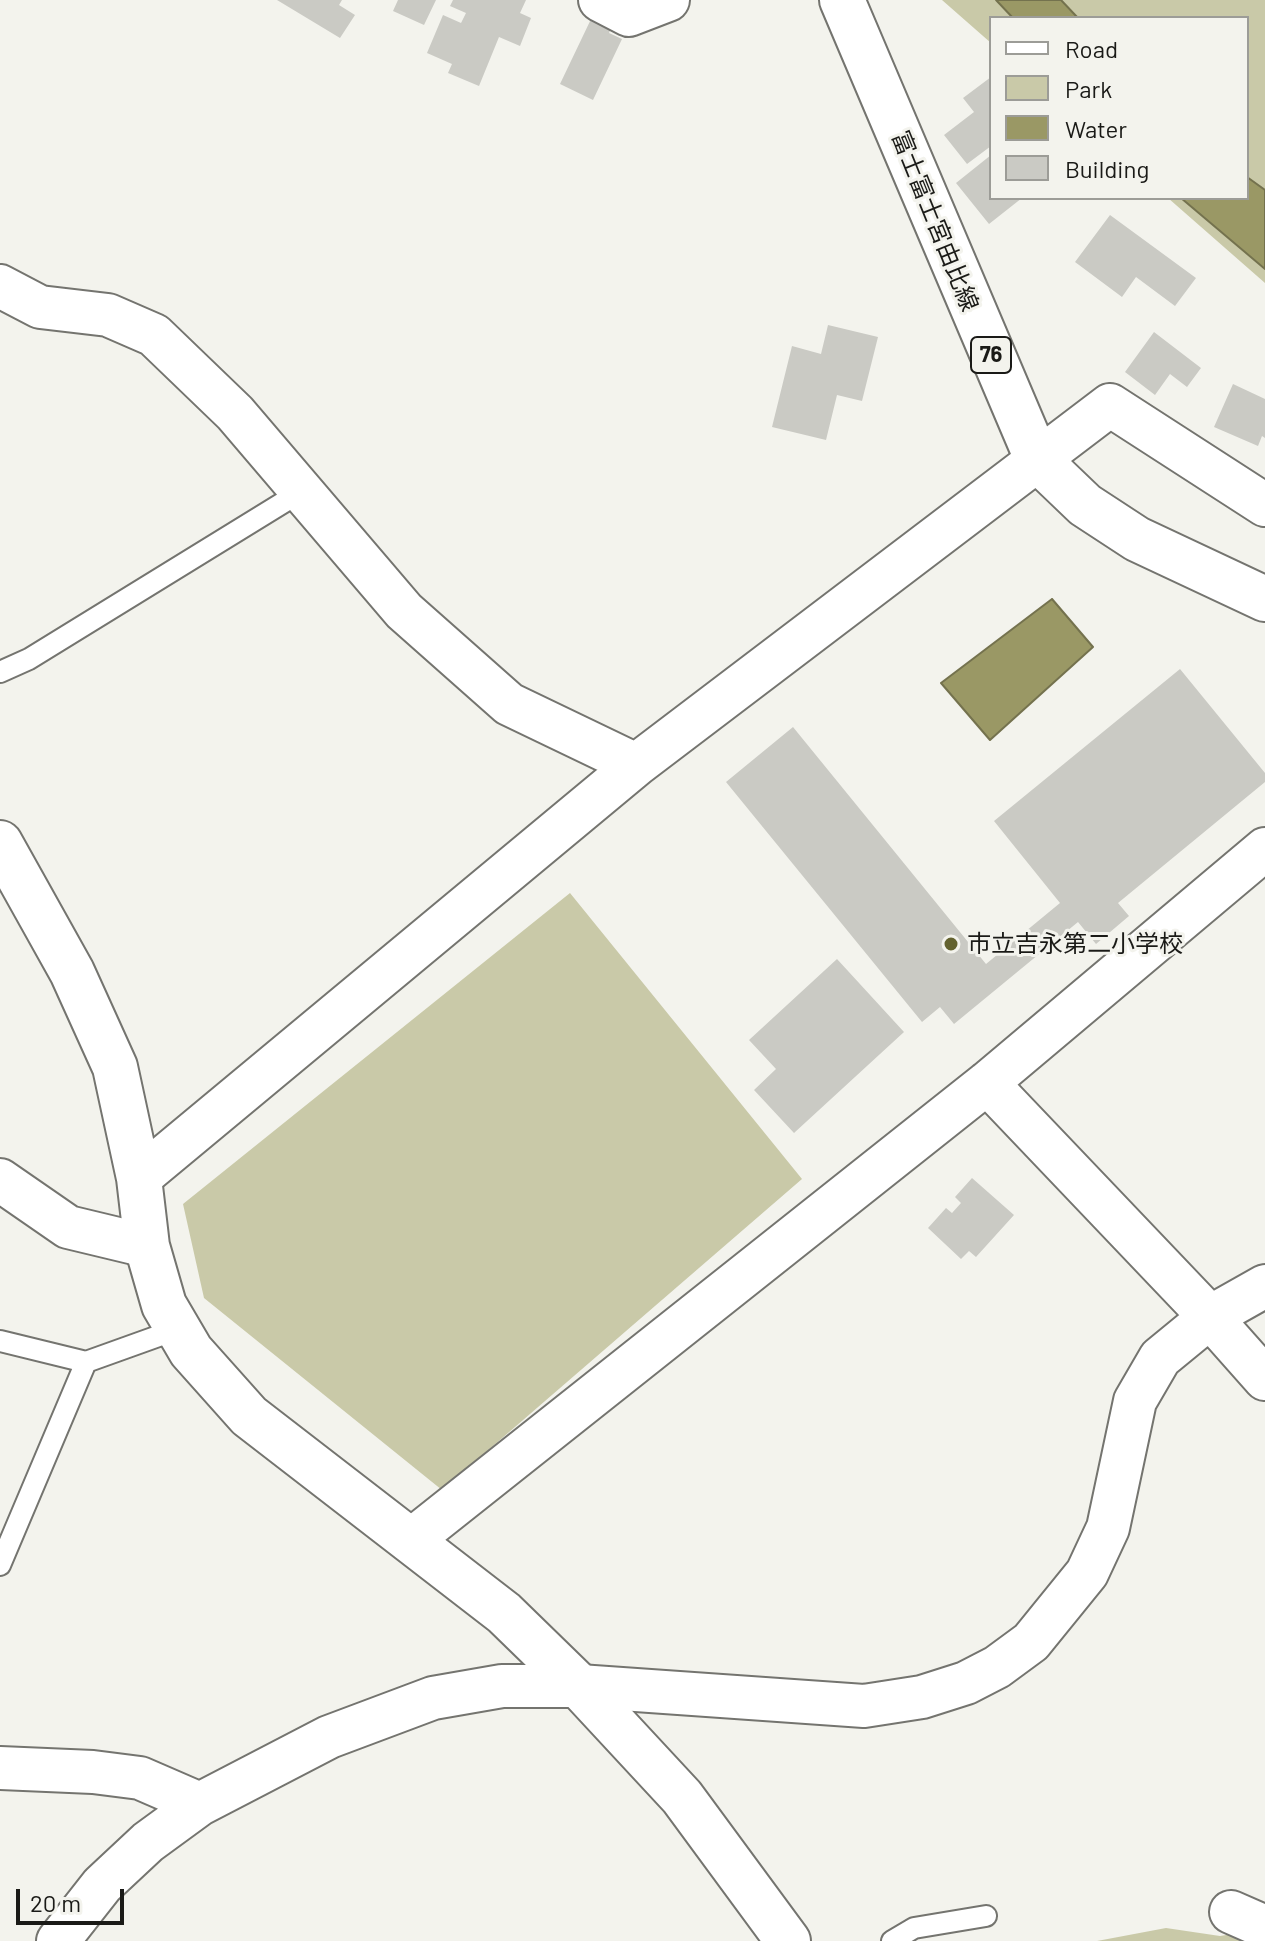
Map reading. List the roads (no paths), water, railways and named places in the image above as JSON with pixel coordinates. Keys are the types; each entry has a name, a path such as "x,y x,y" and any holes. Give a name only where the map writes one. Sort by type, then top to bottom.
{"street":[{"path":"600,0 629,15 668,0"},
{"name":"富士富士宮由比線","path":"842,0 1037,459 1085,505 1137,539 1265,599"},
{"path":"0,286 40,307 108,315 154,335 235,413 404,611 509,704 636,765"},
{"path":"139,1178 636,765 1110,405 1265,505"},
{"path":"0,843 72,972 115,1067 139,1178 147,1246 164,1305 191,1351 249,1416 504,1613 579,1686 682,1797 788,1941"},
{"path":"410,1541 987,1083 1265,849"},
{"path":"987,1083 1265,1379"},
{"path":"0,1180 68,1227 147,1246"},
{"path":"58,1941 102,1885 148,1842 200,1804 329,1737 433,1698 502,1686 579,1686 864,1706 922,1697 966,1683 997,1667 1031,1642 1087,1573 1108,1528 1135,1401 1160,1358 1210,1317 1265,1286"},
{"path":"0,1768 93,1772 140,1778 200,1804"}],"lane":[{"path":"0,672 29,659 302,491"},
{"path":"0,1341 86,1362 178,1329"},
{"path":"0,1565 86,1362"},
{"path":"892,1941 914,1928 986,1916"}],"water":[{"path":"996,0 1061,0 1076,16 1011,16"},
{"path":"1249,178 1265,190 1265,269 1183,200 1249,200"},
{"path":"1052,599 1093,647 990,740 941,683"}],"place":[{"name":"市立吉永第二小学校","path":"951,944"}]}
